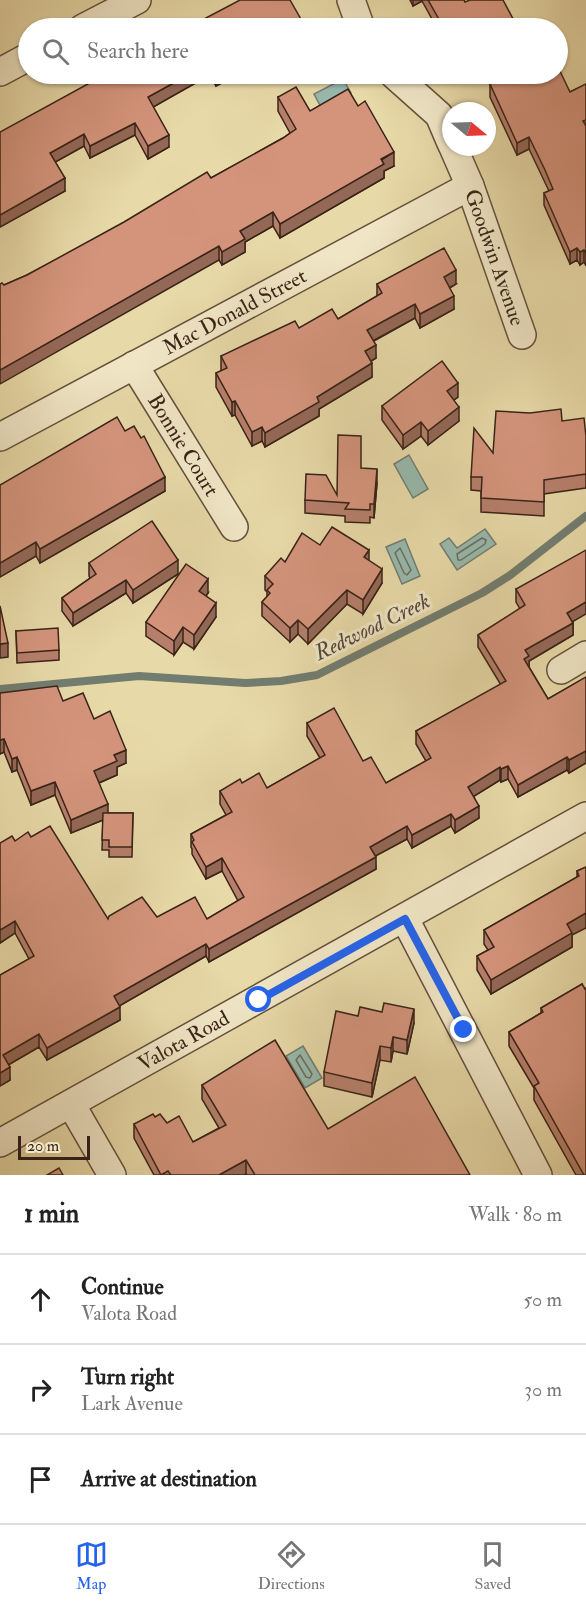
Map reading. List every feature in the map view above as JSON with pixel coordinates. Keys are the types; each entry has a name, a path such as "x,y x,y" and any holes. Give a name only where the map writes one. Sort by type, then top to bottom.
{"street":[{"path":"102,18 137,0"},
{"path":"351,0 357,18"},
{"path":"2,67 18,61"},
{"name":"Goodwin Avenue","path":"404,84 439,116 442,123"},
{"name":"Goodwin Avenue","path":"457,156 470,186 522,335"},
{"name":"Mac Donald Street","path":"0,437 470,186"},
{"name":"Bonnie Court","path":"134,365 234,527"},
{"path":"561,670 586,655"},
{"name":"Valota Road","path":"0,1143 586,816"},
{"path":"405,919 538,1175"},
{"path":"71,1104 112,1175"}],"water":[{"path":"333,84 346,84 351,93 322,109 314,94"},
{"path":"409,455 428,489 413,498 394,464"},
{"path":"485,529 496,544 457,570 440,544 449,538 457,548"},
{"path":"405,539 420,576 402,584 386,547"},
{"path":"303,1046 322,1078 305,1088 286,1056"}],"building":[{"path":"240,0 290,0 300,18 206,18"},
{"path":"428,0 464,0 465,2 503,0 513,18 438,18"},
{"path":"88,84 172,84 148,97 169,135 148,146 135,123 90,146 84,134 50,153 65,178 0,215 0,132"},
{"path":"490,84 566,84 570,92 586,84 586,120 583,121 586,126 586,253 584,250 580,252 577,248 570,252 544,193 553,189 529,137 517,143"},
{"path":"296,87 310,111 348,89 358,106 365,101 394,152 381,159 384,164 280,224 273,212 240,231 245,239 222,252 219,246 0,370 0,284 4,285 27,275 124,222 207,172 211,178 283,138 296,129 278,97"},
{"path":"444,248 456,270 444,277 454,296 420,314 415,304 367,330 376,345 365,351 372,363 317,397 319,402 265,433 262,427 252,432 216,373 227,368 221,356 295,321 299,328 332,309 338,319 382,293 377,284"},
{"path":"442,361 458,383 447,391 459,407 428,431 421,422 403,435 382,406"},
{"path":"561,409 562,421 584,418 586,474 544,480 544,502 481,498 482,477 471,477 474,428 493,453 496,411 530,413"},
{"path":"117,417 125,431 134,426 141,438 144,436 165,477 40,549 36,542 0,563 0,485"},
{"path":"338,435 361,436 361,468 377,469 374,504 370,504 370,510 345,509 349,503 305,500 306,474 326,475 337,495"},
{"path":"152,521 178,560 133,590 126,580 73,613 62,598 96,574 89,563"},
{"path":"332,527 369,550 364,557 382,569 363,600 347,590 308,629 298,620 290,628 262,602 270,593 267,590 273,584 265,576 281,558 285,562 302,533 320,545"},
{"path":"586,550 586,602 567,613 573,623 525,650 529,656 524,659 548,699 586,677 586,751 569,760 567,757 518,785 508,766 501,769 500,767 468,787 479,806 455,820 451,814 412,835 407,826 370,847 376,857 209,949 206,944 114,996 120,1007 47,1048 39,1034 3,1055 10,1067 0,1073 0,975 34,956 15,921 0,930 0,843 12,836 15,841 28,832 31,837 50,826 108,919 109,916 142,897 157,917 195,897 207,919 244,897 222,858 206,867 192,842 194,840 191,834 232,812 220,791 240,779 242,783 259,773 267,788 325,755 307,723 334,708 363,761 371,757 386,783 431,758 416,731 506,681 478,635 525,605 516,589"},
{"path":"186,564 208,579 199,591 216,603 194,635 183,627 174,641 146,622"},
{"path":"0,606 8,643 0,644"},
{"path":"58,628 59,650 17,653 16,631"},
{"path":"57,686 63,701 83,693 94,719 110,711 126,750 114,755 117,761 94,771 108,804 71,820 55,782 31,791 17,757 12,759 4,739 0,740 0,693"},
{"path":"103,813 133,813 132,847 109,847 109,840 102,840"},
{"path":"586,867 586,913 567,924 572,933 491,980 477,956 494,947 484,930 579,876 577,871"},
{"path":"582,984 586,988 586,1175 534,1086 539,1083 509,1032 543,1012 541,1008"},
{"path":"384,1003 414,1009 407,1040 393,1037 391,1048 380,1046 372,1083 324,1072 336,1011 358,1016 360,1007 382,1012"},
{"path":"275,1040 328,1129 415,1077 470,1175 255,1175 246,1160 219,1175 171,1175 168,1171 161,1175 134,1124 153,1114 155,1117 160,1114 167,1123 179,1116 193,1142 226,1125 202,1085"},
{"path":"59,1168 63,1175 47,1175"}],"waterway":[{"name":"Redwood Creek","path":"0,689 139,676 245,683 281,681 317,675 482,593 509,576 586,516"}],"route":[{"path":"259,1000 405,919 464,1030"}]}
